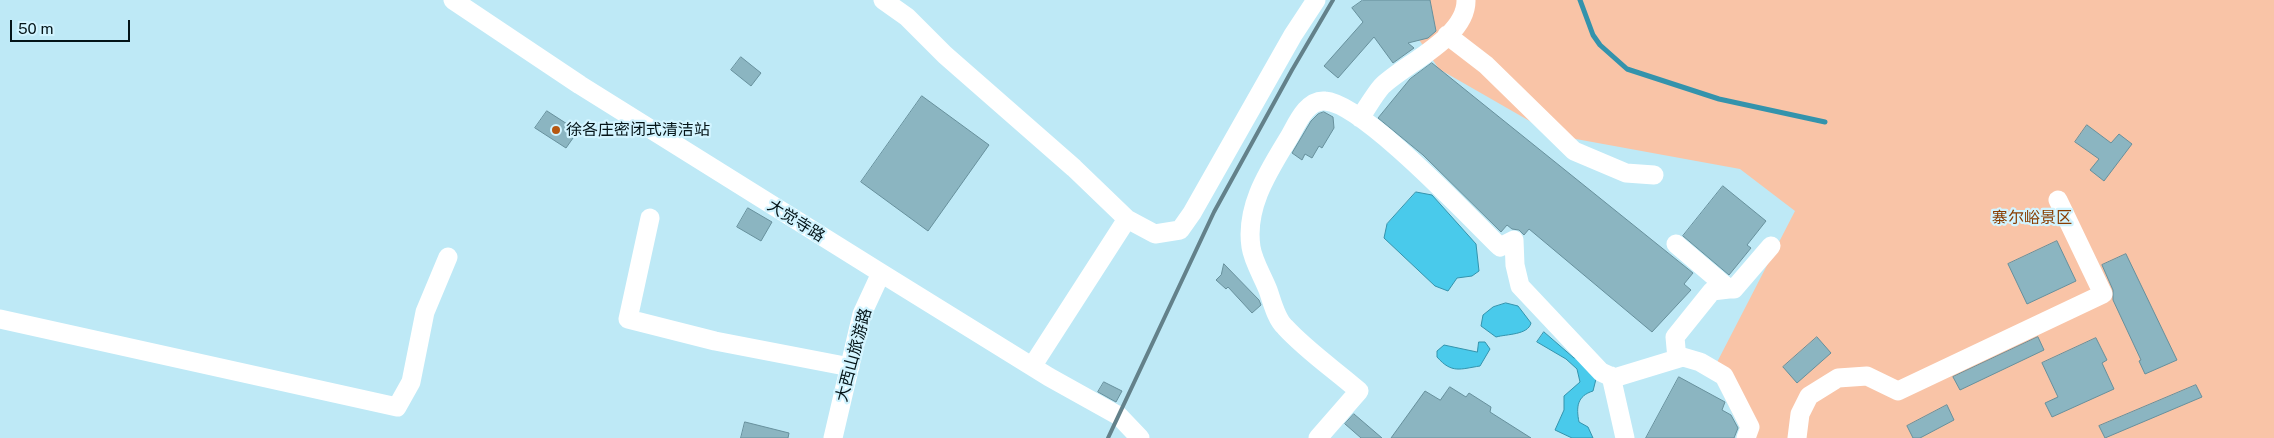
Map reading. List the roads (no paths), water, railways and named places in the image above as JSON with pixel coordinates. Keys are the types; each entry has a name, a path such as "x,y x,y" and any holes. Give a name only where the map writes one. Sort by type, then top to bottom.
{"street":[{"name":"大觉寺路","path":"453,0 580,85 881,274 1033,365 1049,377 1119,416 1140,438"},
{"path":"883,0 907,17 945,55 1074,168 1127,219 1155,234 1180,230 1192,213 1293,35 1316,0"},
{"path":"1360,118 1382,87 1456,28 1466,8 1466,0"},
{"path":"1447,35 1486,65 1574,151 1626,173 1654,175"},
{"path":"1318,438 1359,391 1283,326 1251,249 1253,204 1280,152 1306,110 1314,103 1324,100 1344,106 1425,170 1438,187 1500,247 1514,240 1515,265 1520,286 1601,372 1614,378 1684,357 1700,362 1724,376 1750,427 1746,438"},
{"path":"1797,438 1800,414 1809,396 1838,378 1867,376 1898,391 2103,294 2058,200"},
{"path":"650,218 628,319 715,341 850,367"},
{"path":"1033,365 1127,219"},
{"path":"1676,244 1729,289"},
{"path":"1677,359 1675,337 1712,291 1734,289 1771,246"},
{"path":"0,319 402,412 411,382 425,312 448,258"},
{"name":"大西山旅游路","path":"833,438 862,314 881,274"},
{"path":"1611,376 1626,438"}],"water":[{"path":"1416,192 1432,195 1476,244 1479,271 1472,276 1457,278 1448,291 1435,286 1384,238 1387,224"},
{"path":"1506,303 1518,306 1531,323 1522,332 1496,337 1481,326 1483,315 1493,307"},
{"path":"1544,332 1574,358 1578,357 1596,379 1593,391 1581,399 1578,407 1579,422 1588,427 1593,438 1572,438 1555,430 1564,410 1564,396 1580,382 1577,369 1566,359 1537,342"},
{"path":"1479,342 1485,342 1490,349 1480,366 1462,369 1452,368 1437,357 1437,351 1444,345 1477,352"}],"waterway":[{"path":"1580,0 1593,35 1600,45 1627,69 1719,99 1825,122"}],"railway":[{"path":"1108,438 1214,212 1333,0"}],"place":[{"name":"徐各庄密闭式清洁站","path":"556,130"}],"park label":[{"name":"寨尔峪景区","path":"2032,218"}]}
